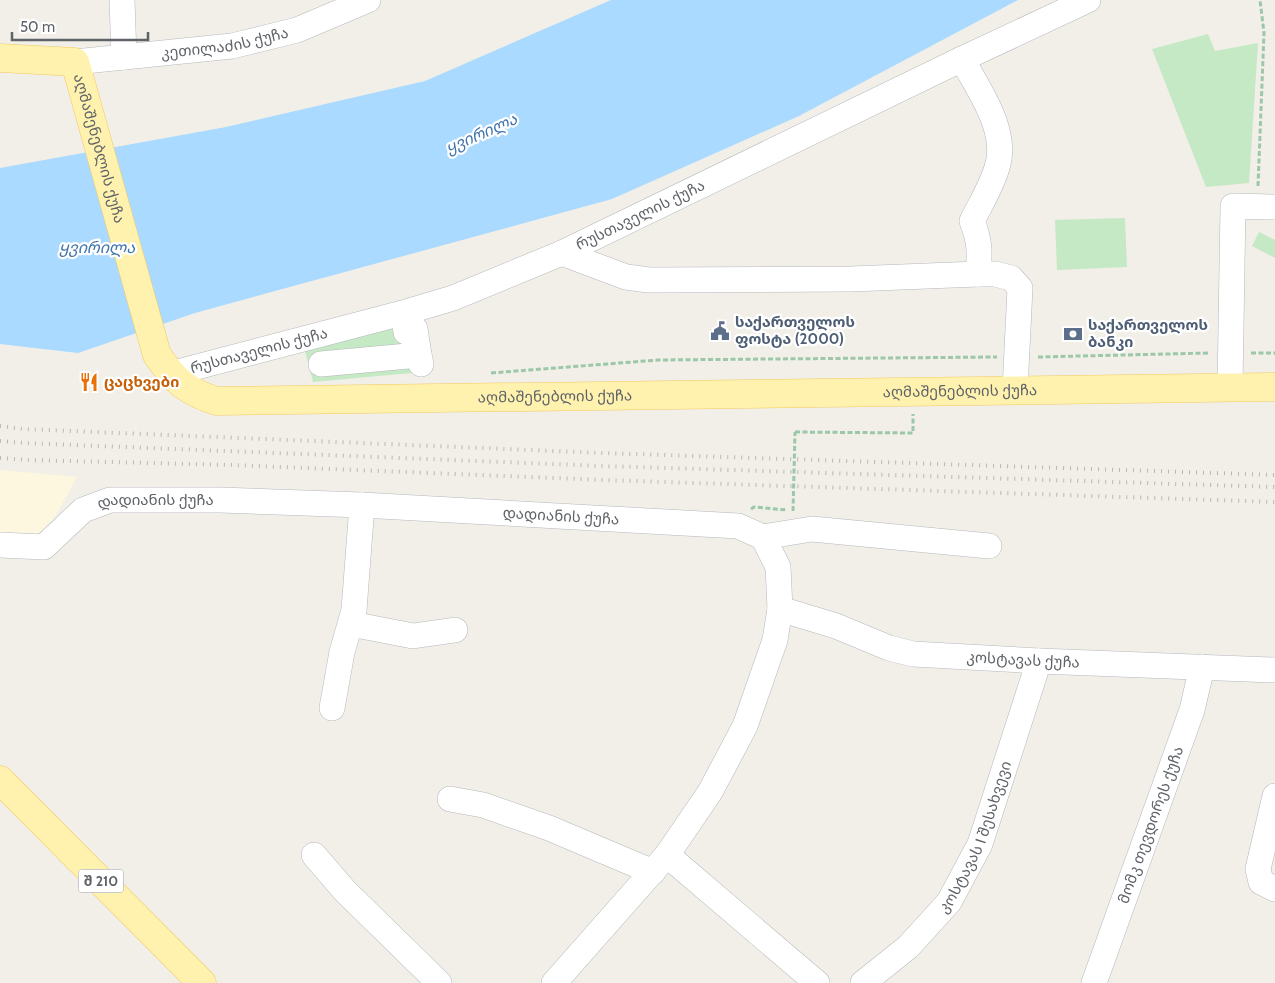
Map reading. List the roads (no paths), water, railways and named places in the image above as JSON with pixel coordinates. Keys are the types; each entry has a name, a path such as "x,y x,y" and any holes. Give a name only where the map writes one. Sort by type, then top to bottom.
{"main road":[{"path":"0,58 75,62"},
{"name":"აღმაშენებლის ქუჩა","path":"75,62 164,365 195,394 216,401 1275,387"},
{"name":"შ 210","path":"0,780 202,983"}],"street":[{"path":"122,0 124,57"},
{"name":"რუსთაველის ქუჩა","path":"164,365 406,312 453,298 562,253 1088,0"},
{"name":"კეთილაძის ქუჩა","path":"75,62 232,46 297,30 358,2"},
{"path":"962,59 989,111 998,133 1000,150 998,164 972,221 978,238 980,253 978,274"},
{"path":"1230,387 1233,206 1267,207"},
{"path":"562,253 626,277 649,280 851,280 978,274 995,274 1011,278 1020,288 1015,390"},
{"path":"321,364 375,364 420,359 415,329 406,332 405,323"},
{"path":"369,333 375,364"},
{"name":"დადიანის ქუჩა","path":"0,545 44,547 83,510 110,500 220,500 362,505 738,526 763,537"},
{"path":"332,708 342,652 354,610 362,505"},
{"path":"554,983 660,864 710,792 744,726 775,640 780,609 778,568 763,537 812,529 989,546"},
{"name":"კოსტავას ქუჩა","path":"780,609 836,626 889,648 913,654 1275,670"},
{"path":"351,624 413,636 455,630"},
{"name":"კოსტავას I შესახვევი","path":"863,983 908,947 949,902 980,844 1039,661"},
{"name":"მომკ თევდორეს ქუჩა","path":"1094,983 1192,710 1202,667"},
{"path":"1275,796 1258,869 1261,882 1275,889"},
{"path":"450,799 483,805 660,864 817,983"},
{"path":"314,855 345,891 439,983"}],"water":[{"name":"ყვირილა","path":"611,0 1018,0 799,116 612,199 195,313 78,353 0,344 0,168 226,127 425,81"}],"railway":[{"path":"0,426 23,429 603,453 1275,475"},
{"path":"0,441 603,466 1275,487"},
{"path":"0,458 1275,502"}],"place":[{"name":"საქართველოს ფოსტა (2000)","path":"720,331"},
{"name":"საქართველოს ბანკი","path":"1073,334"},
{"name":"ცაცხვები","path":"89,382"}]}
